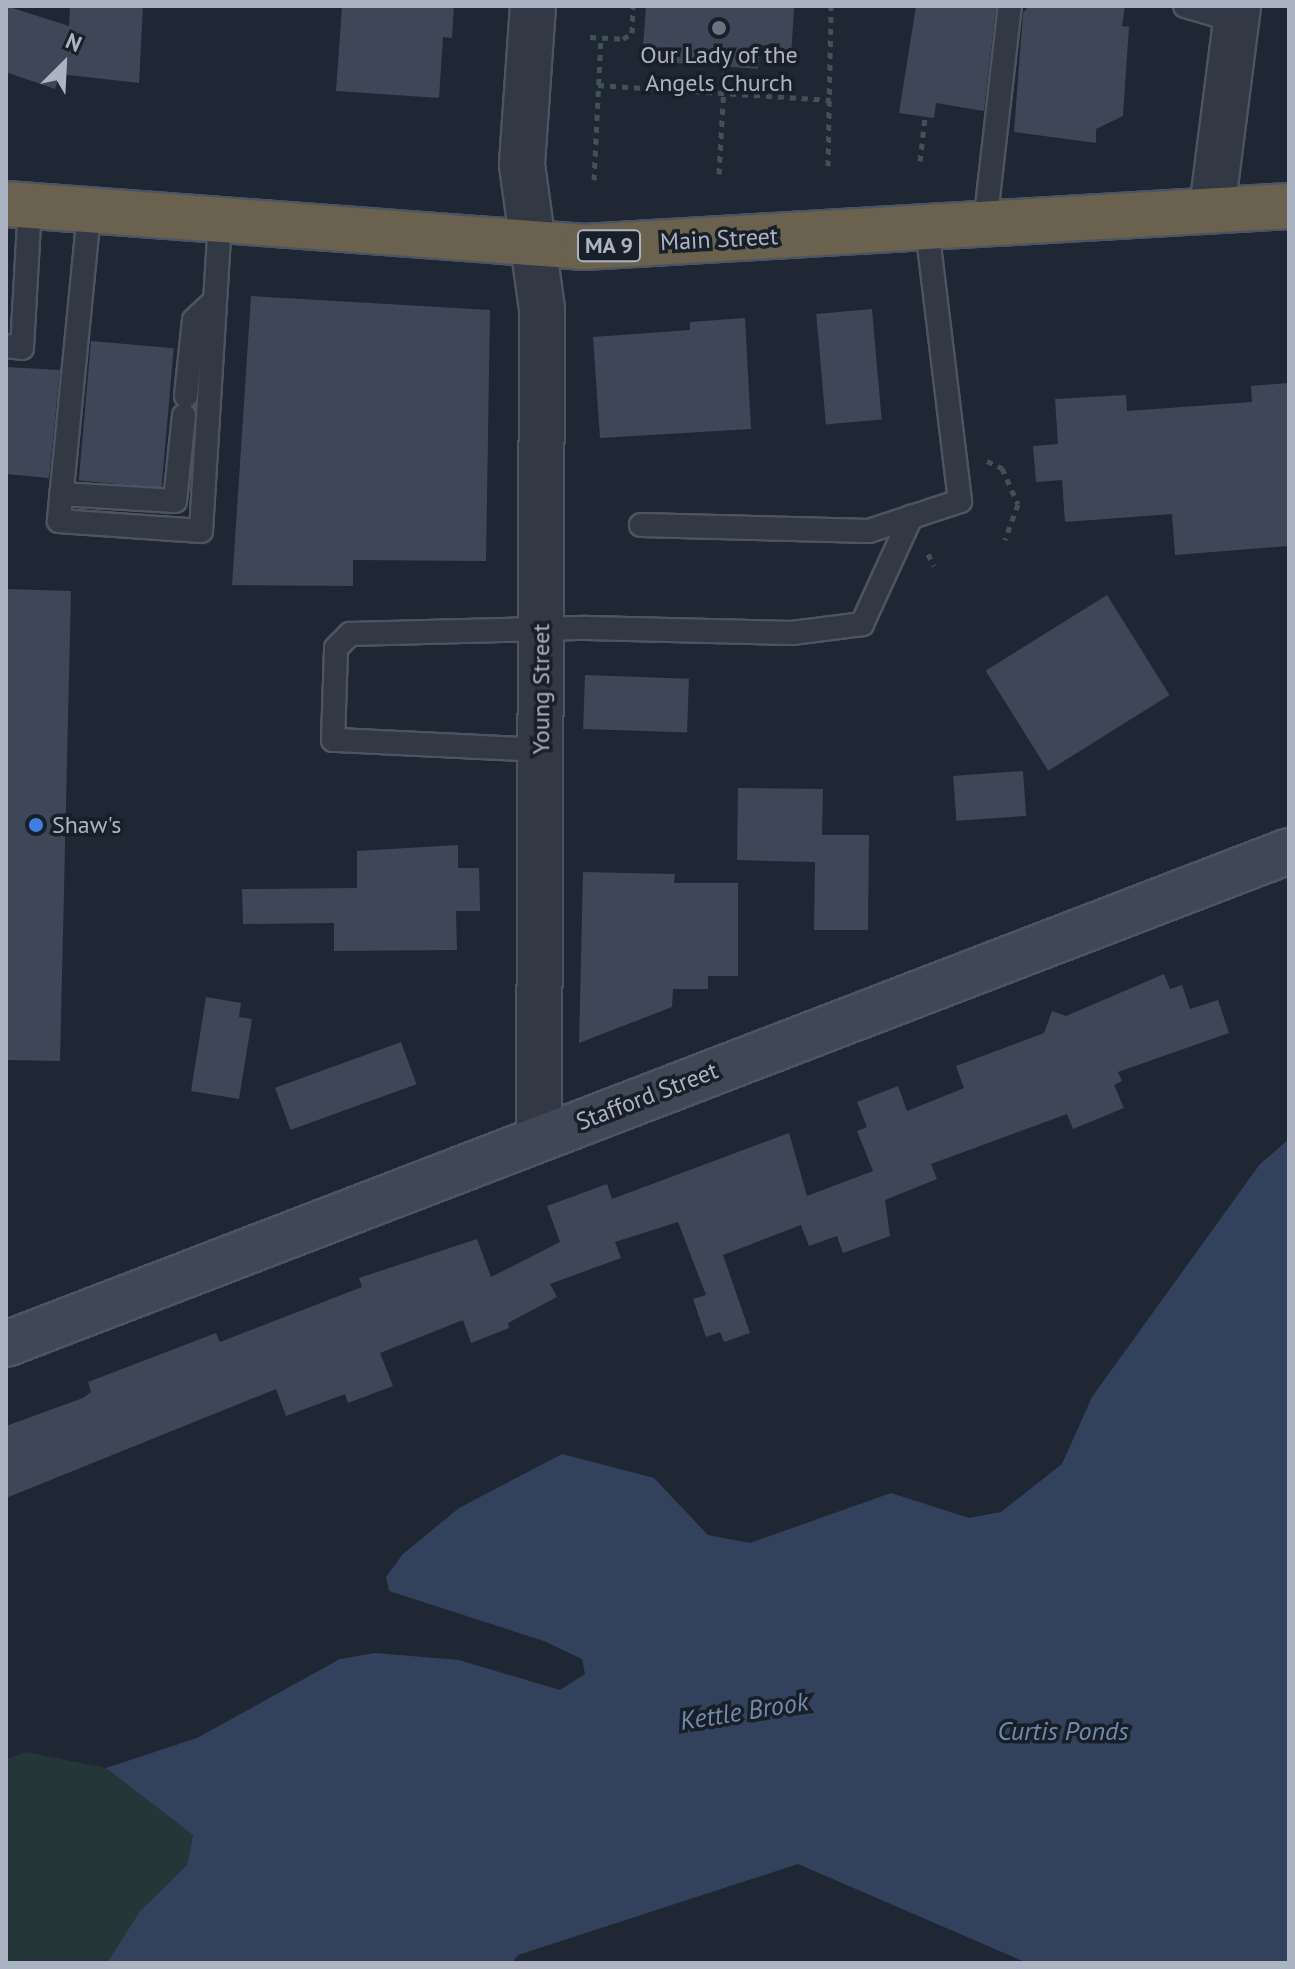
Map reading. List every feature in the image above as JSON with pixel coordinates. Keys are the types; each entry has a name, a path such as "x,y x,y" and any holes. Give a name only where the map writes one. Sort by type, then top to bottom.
{"highway":[{"name":"Main Street","path":"18,205 220,224 584,247 1289,206"}],"main road":[{"name":"Stafford Street","path":"6,1344 1289,851"}],"street":[{"name":"Young Street","path":"533,6 522,165 542,310 539,1137"},
{"path":"1212,209 1237,14"}],"lane":[{"path":"985,224 1010,6"},
{"path":"1185,6 1237,14"},
{"path":"6,346 22,348 18,205"},
{"path":"89,213 59,521 201,531 220,224"},
{"path":"641,525 869,531 960,501 927,227"},
{"path":"61,494 175,501 194,320 213,302"},
{"path":"541,750 333,740 329,723 336,648 350,634 541,629 792,633 862,624 911,517"}],"path":[{"path":"590,37 623,39 632,33 633,6"},
{"path":"828,166 831,6"},
{"path":"594,180 601,37"},
{"path":"719,174 725,67"},
{"path":"598,85 831,100"},
{"path":"920,161 925,117"}],"shaded area":[{"path":"26,1752 106,1768 193,1835 187,1865 140,1911 107,1963 6,1963 6,1759"}],"water":[{"name":"Curtis Ponds","path":"1289,1139 1289,1963 1027,1963 798,1864 518,1955 512,1963 107,1963 140,1911 187,1865 193,1835 106,1768 197,1738 340,1659 375,1653 459,1660 560,1690 585,1674 582,1659 544,1641 389,1591 386,1577 403,1554 459,1508 562,1454 654,1478 708,1535 750,1543 891,1493 969,1518 1001,1512 1062,1464 1092,1397 1260,1164"}],"building":[{"path":"6,6 69,26 70,6 143,6 139,83 60,74 55,89 6,72"},
{"path":"342,6 454,6 452,38 443,37 439,98 336,91"},
{"name":"Our Lady of the Angels Church","path":"646,6 794,8 791,58 759,55 758,69 675,63 676,50 643,48"},
{"path":"916,6 996,8 984,111 936,103 934,118 899,113"},
{"path":"1029,6 1125,6 1122,26 1129,27 1123,116 1096,129 1096,143 1014,132 1023,13"},
{"path":"251,296 490,310 486,561 353,560 353,586 232,585"},
{"path":"872,309 882,420 826,424 816,314"},
{"path":"745,318 751,429 600,438 593,337 690,330 690,322"},
{"path":"91,341 174,348 161,488 79,480"},
{"path":"6,367 60,370 49,478 6,474"},
{"path":"1289,383 1289,546 1175,555 1172,514 1065,522 1062,480 1036,482 1033,446 1058,444 1055,399 1126,395 1127,411 1252,402 1251,386"},
{"name":"Shaw's","path":"6,589 71,591 60,1061 6,1060"},
{"path":"1107,595 1170,695 1048,771 986,671"},
{"path":"585,675 689,679 687,733 583,729"},
{"path":"1023,771 1026,816 956,821 953,776"},
{"path":"738,788 823,789 822,835 869,835 868,930 814,930 815,862 737,860"},
{"path":"458,845 458,868 479,868 480,911 456,911 457,950 334,951 334,923 243,924 242,889 357,888 357,851"},
{"path":"583,872 675,874 674,883 738,883 738,976 708,976 708,989 673,989 672,1007 579,1043"},
{"path":"1164,974 1170,989 1182,985 1190,1009 1218,1000 1229,1033 1118,1072 1122,1081 1114,1085 1124,1108 1073,1129 1067,1114 931,1164 937,1179 885,1200 890,1236 843,1253 837,1236 809,1246 801,1225 723,1255 750,1333 724,1342 720,1332 706,1337 693,1299 706,1295 678,1222 615,1242 621,1258 550,1284 557,1297 508,1323 509,1328 471,1343 463,1320 380,1353 393,1386 348,1403 345,1394 286,1416 276,1389 6,1498 6,1426 83,1398 91,1392 88,1382 216,1333 220,1342 362,1287 359,1278 477,1239 491,1277 560,1242 547,1206 607,1184 612,1199 789,1133 807,1196 873,1171 857,1131 867,1127 857,1102 898,1086 907,1111 964,1088 956,1066 1044,1033 1052,1011 1066,1016"},
{"path":"206,997 241,1003 239,1017 252,1019 239,1099 191,1091"},
{"path":"401,1042 416,1084 290,1130 275,1088"}],"place":[{"name":"Our Lady of the Angels Church","path":"719,28"},
{"name":"Shaw's","path":"36,825"}],"water label":[{"name":"Kettle Brook","path":"744,1711"}]}
